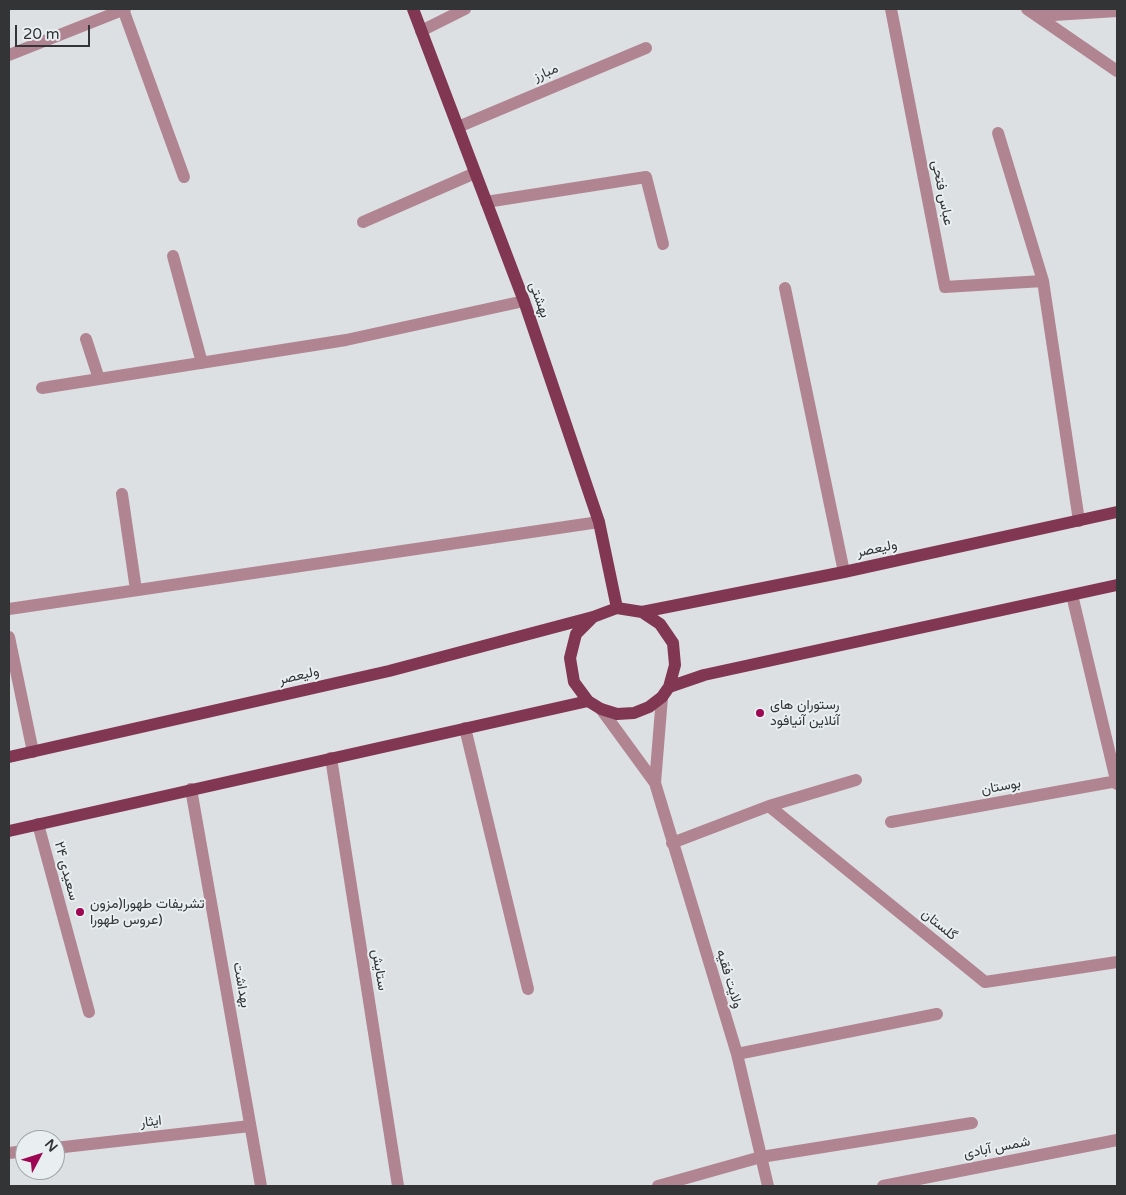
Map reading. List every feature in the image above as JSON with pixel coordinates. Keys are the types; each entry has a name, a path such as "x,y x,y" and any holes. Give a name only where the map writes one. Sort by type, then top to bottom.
{"main road":[{"name":"بهشتی","path":"413,9 524,301 599,522 617,608"},
{"name":"ولیعصر","path":"642,612 844,572 1117,512"},
{"path":"666,692 676,665 672,643 660,624 642,612 617,608 593,617 576,634 570,658 574,682 588,701 601,709 617,714 634,713 649,707 666,692 704,675 1117,585"},
{"name":"ولیعصر","path":"9,757 389,671 593,617"},
{"path":"9,831 588,701"}],"street":[{"path":"9,55 124,9 184,178"},
{"path":"421,30 465,9"},
{"name":"عباس فتحی","path":"891,9 945,287 1044,281"},
{"path":"1032,12 1117,11"},
{"path":"1032,12 1117,71"},
{"name":"مبارز","path":"458,126 646,48"},
{"path":"998,133 1044,281 1078,521"},
{"path":"363,222 475,173"},
{"path":"486,202 646,177 663,244"},
{"path":"173,256 202,363"},
{"path":"785,288 844,572"},
{"path":"42,388 346,340 524,301"},
{"path":"86,339 99,379"},
{"path":"122,494 136,590"},
{"path":"9,609 599,522"},
{"path":"1072,595 1117,783"},
{"path":"9,637 33,752"},
{"name":"ولایت فقیه","path":"655,783 666,692"},
{"name":"ولایت فقیه","path":"601,709 655,783 737,1054 768,1186"},
{"path":"465,728 528,989"},
{"name":"ستایش","path":"331,758 398,1186"},
{"path":"672,843 769,806 856,780"},
{"name":"بوستان","path":"891,822 1117,783"},
{"name":"بهداشت","path":"191,790 261,1186"},
{"name":"گلستان","path":"769,806 985,982 1117,962"},
{"name":"۲۴ سعیدی","path":"38,824 89,1012"},
{"path":"737,1054 937,1014"},
{"path":"658,1186 761,1157 972,1123"},
{"name":"ایثار","path":"65,1147 250,1126"},
{"name":"شمس آبادی","path":"883,1186 1117,1140"}],"place":[{"name":"رستوران های آنلاین آنیافود","path":"760,713"},
{"name":"تشریفات طهورا(مزون عروس طهورا)","path":"80,912"}]}
